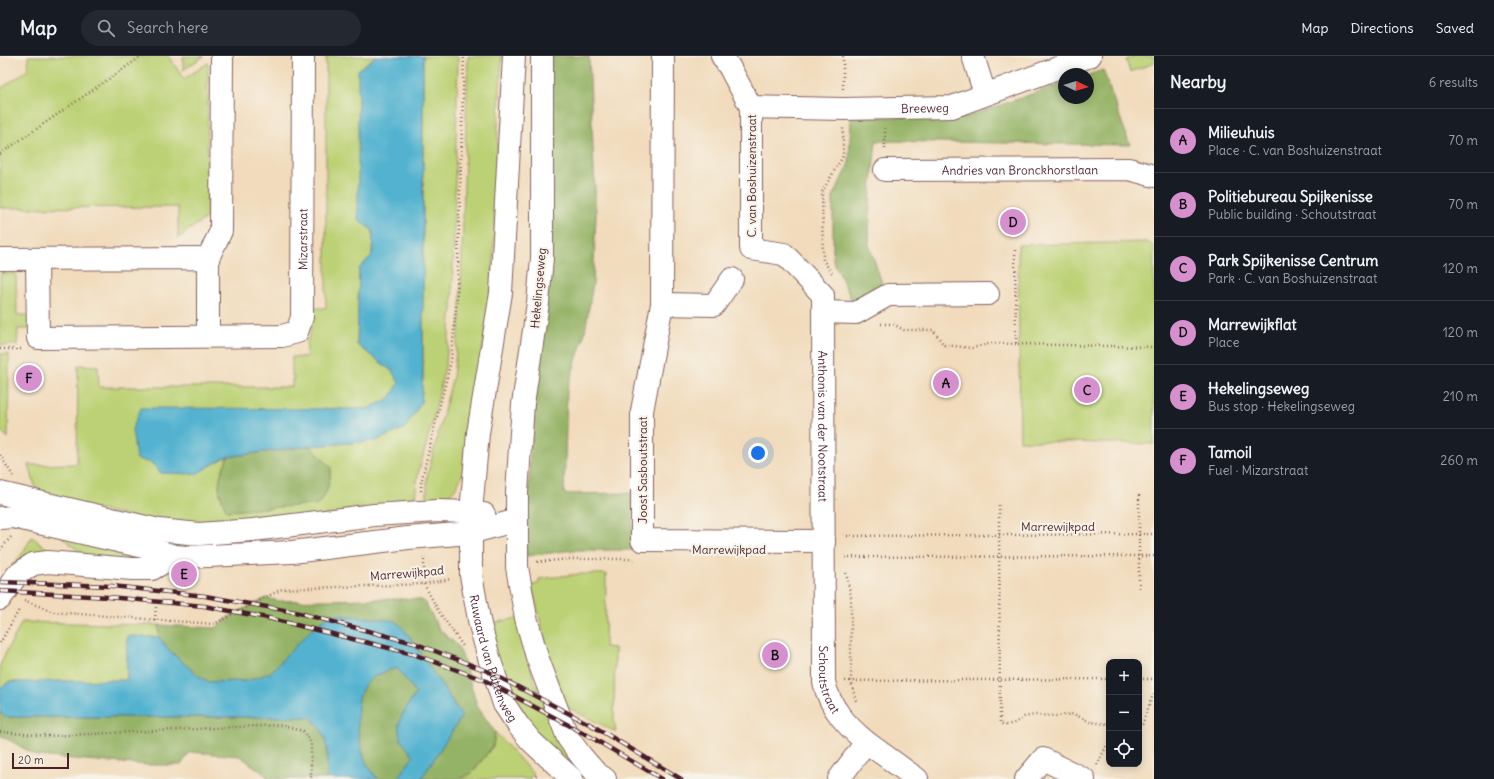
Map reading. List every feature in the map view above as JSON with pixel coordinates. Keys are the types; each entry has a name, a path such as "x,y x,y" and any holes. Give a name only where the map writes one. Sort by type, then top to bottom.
{"street":[{"path":"208,336 208,258 221,231 222,56"},
{"name":"Mizarstraat","path":"37,259 38,338 282,336 297,332 302,317 303,56"},
{"path":"471,512 478,433 501,293 514,56"},
{"name":"Hekelingseweg","path":"517,520 518,464 523,404 538,303 542,258 542,56"},
{"path":"663,56 662,304 714,305 751,250"},
{"path":"973,56 986,94"},
{"name":"Breeweg","path":"751,108 885,109 952,107 1090,56"},
{"path":"728,65 751,108"},
{"name":"C. van Boshuizenstraat","path":"751,108 751,250 784,254 827,295"},
{"name":"Andries van Bronckhorstlaan","path":"885,170 1129,169 1154,176"},
{"path":"0,259 208,258"},
{"path":"827,295 856,313 888,295 988,294"},
{"name":"Anthonis van der Nootstraat","path":"827,295 835,551"},
{"name":"Joost Sasboutstraat","path":"662,304 642,411 642,540 835,551"},
{"path":"0,492 159,530 199,534 253,530 374,515 422,512 471,512 517,520"},
{"name":"Ruwaard van Puttenweg","path":"471,512 471,575 482,632 504,704 531,741 572,779"},
{"path":"0,518 13,518 37,523 148,548 175,556 231,556 292,552 408,538 470,533 517,520"},
{"path":"517,520 516,567 526,618 537,657 568,738 596,773 605,779"},
{"path":"37,523 77,563"},
{"name":"Schoutstraat","path":"835,551 824,682 827,697 848,727 917,779"},
{"path":"0,598 17,575 33,564 48,562 77,563 132,569 152,569 175,556"},
{"path":"839,779 866,742"},
{"path":"1026,779 1043,759 1090,773"}],"path":[{"path":"0,154 142,56"},
{"path":"422,512 421,483 451,361 457,297 464,56"},
{"path":"827,295 823,260 822,192 843,156 843,56"},
{"path":"885,109 885,170"},
{"path":"1015,250 1016,344"},
{"path":"877,324 893,324 904,330 933,330 944,345 972,348 992,342 1016,344 1154,347"},
{"path":"1139,495 1139,589"},
{"path":"999,505 1000,723 1006,725 1015,723 1024,717 1036,715 1057,716 1074,714 1090,722 1106,724"},
{"name":"Marrewijkpad","path":"835,551 865,536 1154,534"},
{"path":"835,551 1000,556 1154,556"},
{"path":"516,567 533,563 571,559 635,559"},
{"path":"845,569 851,596 851,681 856,704"},
{"name":"Marrewijkpad","path":"0,643 24,600 54,612 214,624 282,589 424,584 471,575"},
{"path":"155,620 156,606"},
{"path":"824,682 1106,679"},
{"path":"1142,679 1154,679"},
{"path":"1142,724 1145,719 1154,692"},
{"path":"0,732 49,736 279,725 303,731 311,743 312,779"},
{"path":"1090,773 1106,746"}],"green space":[{"path":"28,56 168,56 184,79 208,63 207,217 178,238 178,207 0,208 0,89 28,70"},
{"path":"183,56 204,56 183,70"},
{"path":"326,56 376,56 358,70 373,231 372,255 359,269 357,345 392,371 400,383 390,398 368,409 305,409 152,463 161,473 228,457 219,484 219,490 227,511 319,504 328,487 331,467 310,446 376,441 421,403 423,376 423,56 458,56 452,310 446,362 434,416 418,474 414,504 277,522 177,526 38,497 29,465 77,464 78,365 98,366 99,387 292,387 292,379 294,379 294,376 292,376 292,357 306,357 307,343 311,330 311,308 326,308"},
{"path":"468,56 502,56 498,125 493,279 465,468 452,492 442,499 427,504 427,477 453,376 460,320"},
{"path":"551,56 589,56 596,215 593,283 585,332 567,390 564,494 633,493 632,550 573,550 527,556 526,550 531,436 541,343"},
{"path":"1136,56 1154,56 1154,63 1130,72 1126,60"},
{"path":"1103,70 1130,145 876,141 870,201 869,245 882,283 852,301 833,260 833,197 849,163 851,116 960,119 1058,85 1058,104 1094,104 1094,73"},
{"path":"1147,242 1154,246 1154,444 1020,441 1018,245"},
{"path":"0,273 16,274 17,315 29,315 29,329 18,329 17,345 0,345"},
{"path":"0,354 9,354 8,438 1,431 0,427"},
{"path":"310,446 331,467 328,487 319,504 227,511 219,490 219,484 222,471 228,457"},
{"path":"32,537 49,550 49,556 11,566 21,555"},
{"path":"62,537 151,553 154,563 98,561 80,552"},
{"path":"579,574 606,574 605,647 615,648 614,719 616,732 565,706 549,657 532,586 539,583 539,579"},
{"path":"266,598 279,601 416,599 424,601 439,629 457,645 462,655 477,706 495,732 493,746 472,773 460,779 421,779 462,716 409,636 396,621 332,614 312,629 270,673 247,681 209,682 196,674 170,651 159,637 159,625 216,628 230,616"},
{"path":"518,618 534,680 553,727 578,769 574,773 516,712 485,625"},
{"path":"22,622 159,625 159,637 127,636 127,680 9,682 0,688 0,664"},
{"path":"397,668 416,693 405,710 399,725 401,739 414,756 396,779 378,779 367,764 361,746 358,723 359,700 362,690 369,680"},
{"path":"0,712 5,717 310,717 322,731 325,738 327,753 327,779 267,779 267,776 240,756 190,752 181,765 147,765 37,756 0,735"},
{"path":"495,732 533,774 529,779 460,779 472,773 493,746"}],"water":[{"path":"376,56 423,56 423,376 421,403 405,428 376,441 310,446 226,457 196,474 161,473 152,463 136,459 132,429 141,408 368,409 390,398 399,383 392,371 357,345 359,269 372,255 373,231 358,219 358,70"},
{"path":"332,614 396,621 409,636 462,716 421,779 396,779 414,756 401,739 399,725 401,718 416,693 397,668 369,680 362,691 359,700 358,723 361,746 367,764 378,779 327,779 327,753 325,738 317,724 310,717 5,717 0,712 0,688 9,682 127,680 127,636 159,637 170,651 196,674 209,682 247,681 270,673 312,629"}],"railway":[{"path":"0,582 112,586 205,596 295,612 414,643 487,671 593,726 681,779"},
{"path":"0,591 108,597 204,606 268,618 413,654 484,680 589,736 662,779"}],"place":[{"name":"Marrewijkflat","path":"1013,222"},
{"name":"Tamoil","path":"29,378"},
{"name":"Milieuhuis","path":"946,383"},
{"name":"Park Spijkenisse Centrum","path":"1087,390"},
{"name":"Hekelingseweg","path":"184,574"},
{"name":"Politiebureau Spijkenisse","path":"775,655"}]}
